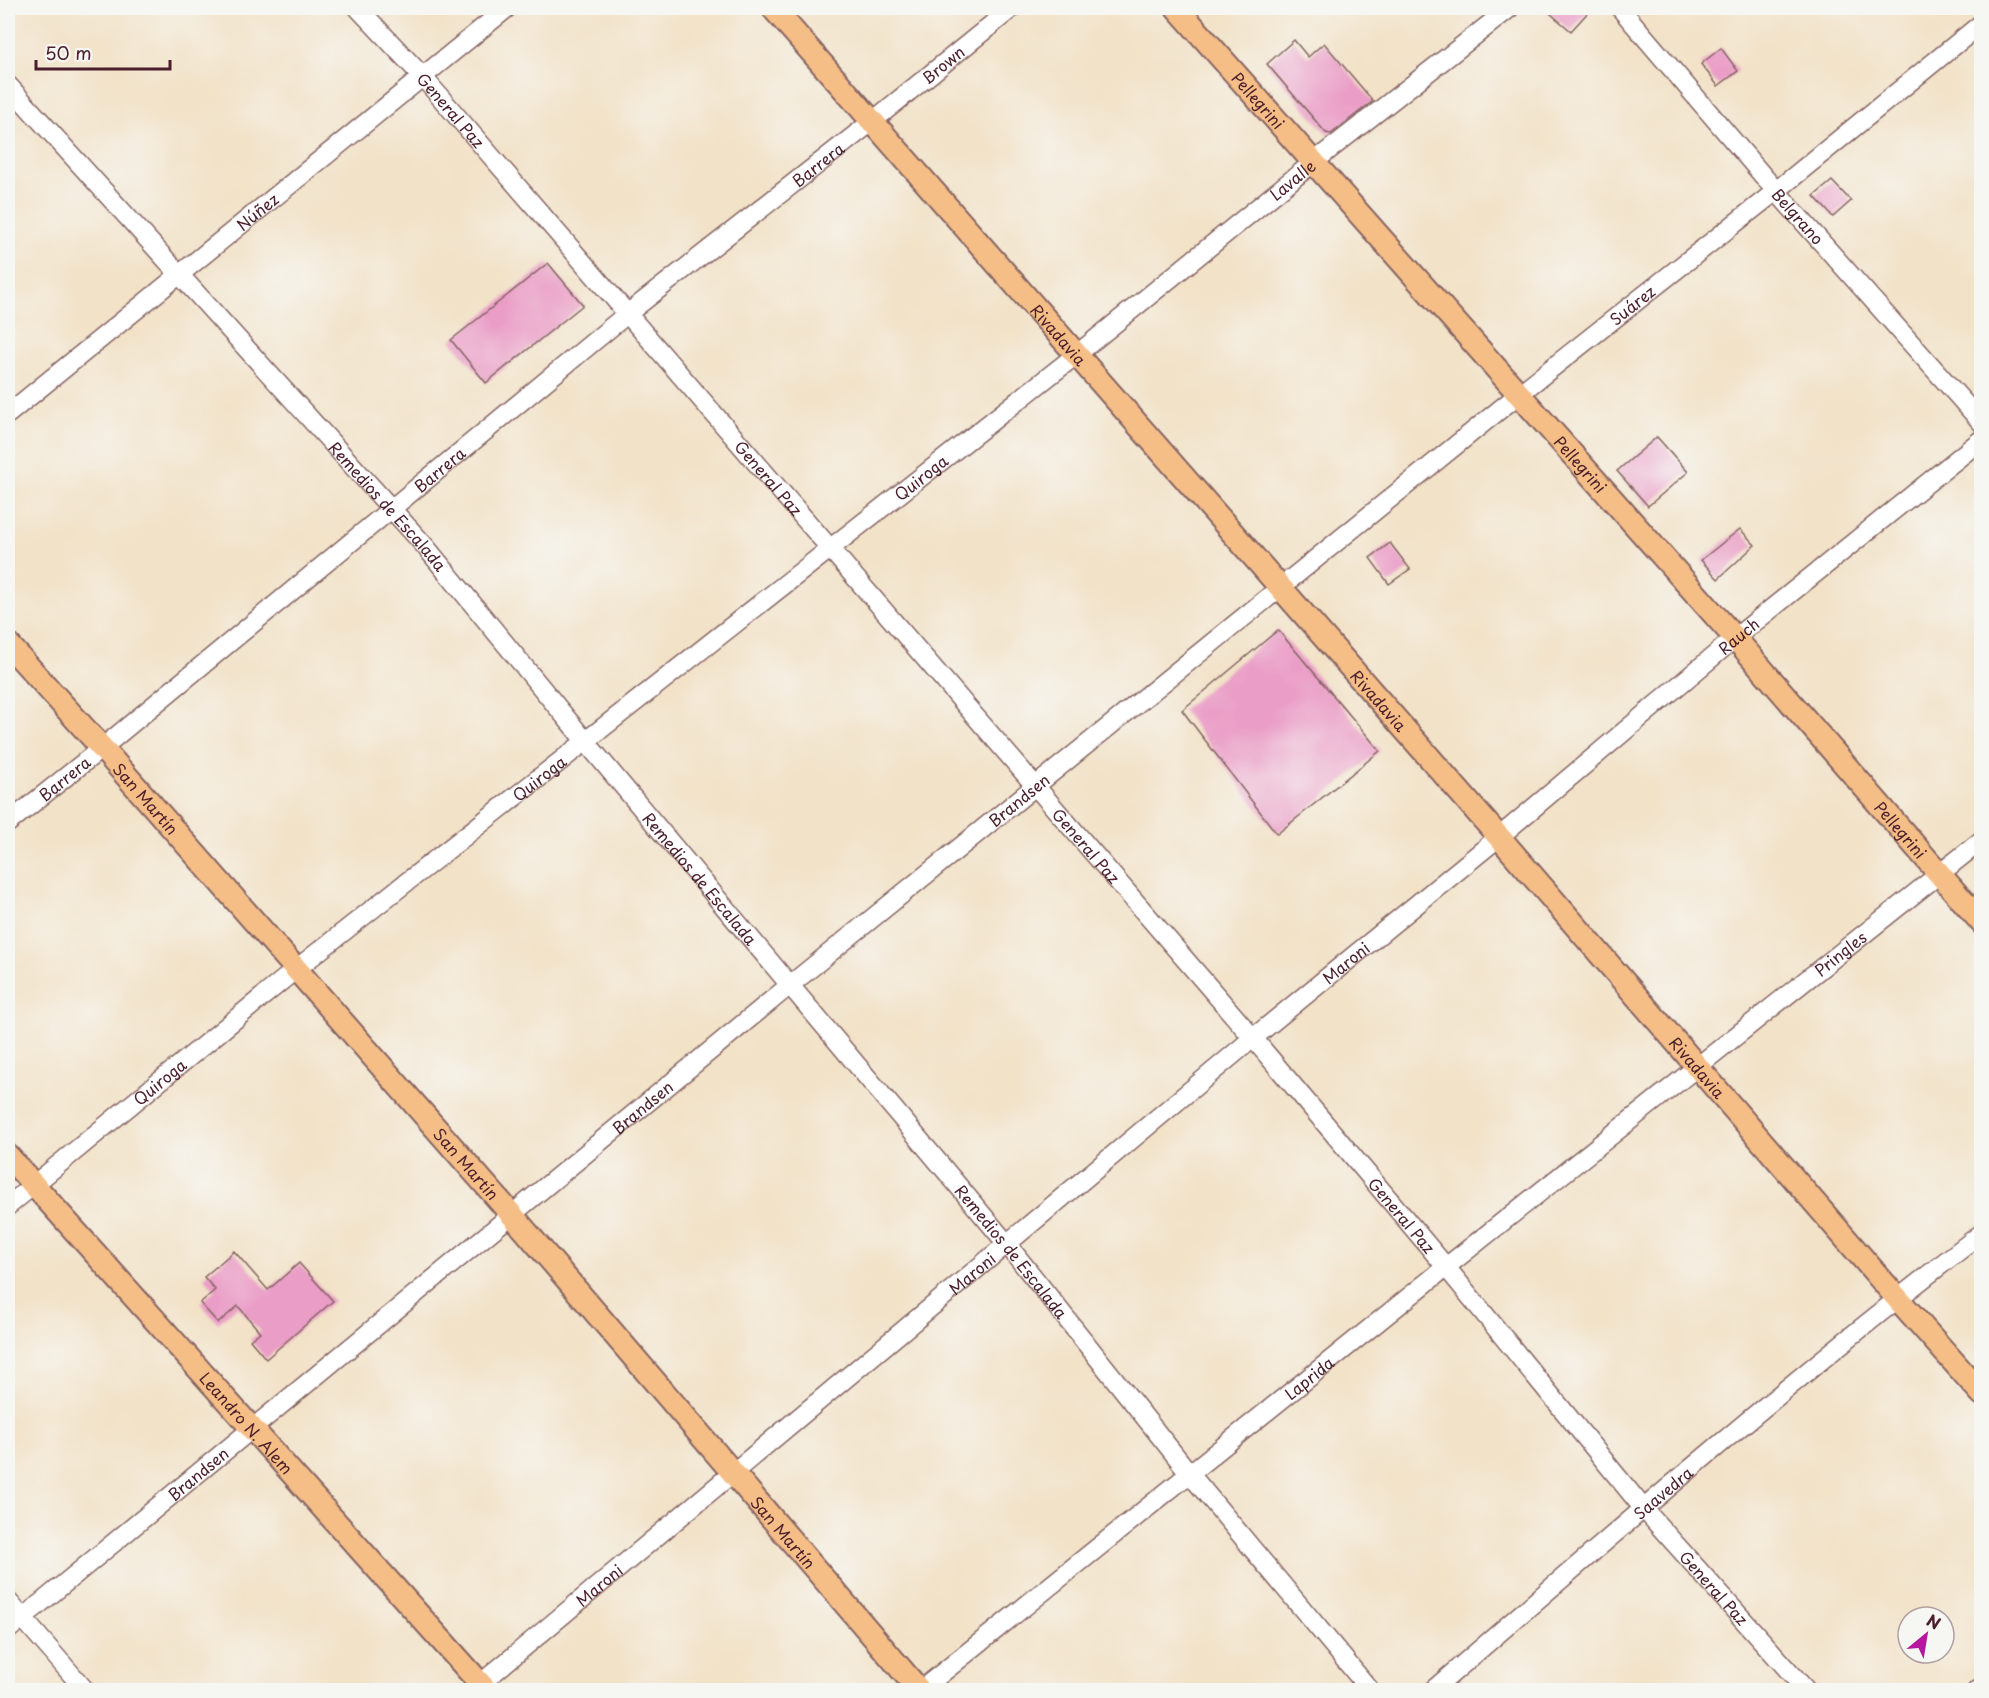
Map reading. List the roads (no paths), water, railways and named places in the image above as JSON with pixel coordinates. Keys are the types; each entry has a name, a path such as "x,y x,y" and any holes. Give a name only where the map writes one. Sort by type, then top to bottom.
{"main road":[{"name":"Rivadavia","path":"773,8 874,120 1982,1394"},
{"name":"Pellegrini","path":"1178,8 1736,638 1982,923"},
{"name":"San Martín","path":"8,644 512,1215 731,1474 920,1690"},
{"name":"Leandro N. Alem","path":"8,1156 480,1688"}],"street":[{"name":"General Paz","path":"358,8 422,76 832,548 1253,1038 1446,1267 1643,1508 1806,1690"},
{"name":"Núñez","path":"8,414 507,8"},
{"name":"Brown","path":"874,120 1012,8"},
{"name":"Lavalle","path":"1077,355 1315,161 1510,8"},
{"name":"Belgrano","path":"1620,8 1776,190 1982,423"},
{"name":"Suárez","path":"1281,587 1982,23"},
{"name":"Remedios de Escalada","path":"8,85 425,546 586,742 1007,1244 1190,1474 1370,1690"},
{"name":"Barrera","path":"8,823 627,314 874,120"},
{"name":"Quiroga","path":"8,1206 295,970 1077,355"},
{"name":"Rauch","path":"1499,837 1736,638 1982,439"},
{"name":"Brandsen","path":"8,1630 790,985 1281,587"},
{"name":"Maroni","path":"480,1688 731,1474 1253,1038 1499,837"},
{"name":"Pringles","path":"1698,1068 1982,840"},
{"name":"Laprida","path":"920,1690 1446,1267 1698,1068"},
{"name":"Saavedra","path":"1433,1690 1643,1508 1897,1298 1982,1233"},
{"path":"8,1601 85,1690"}]}
